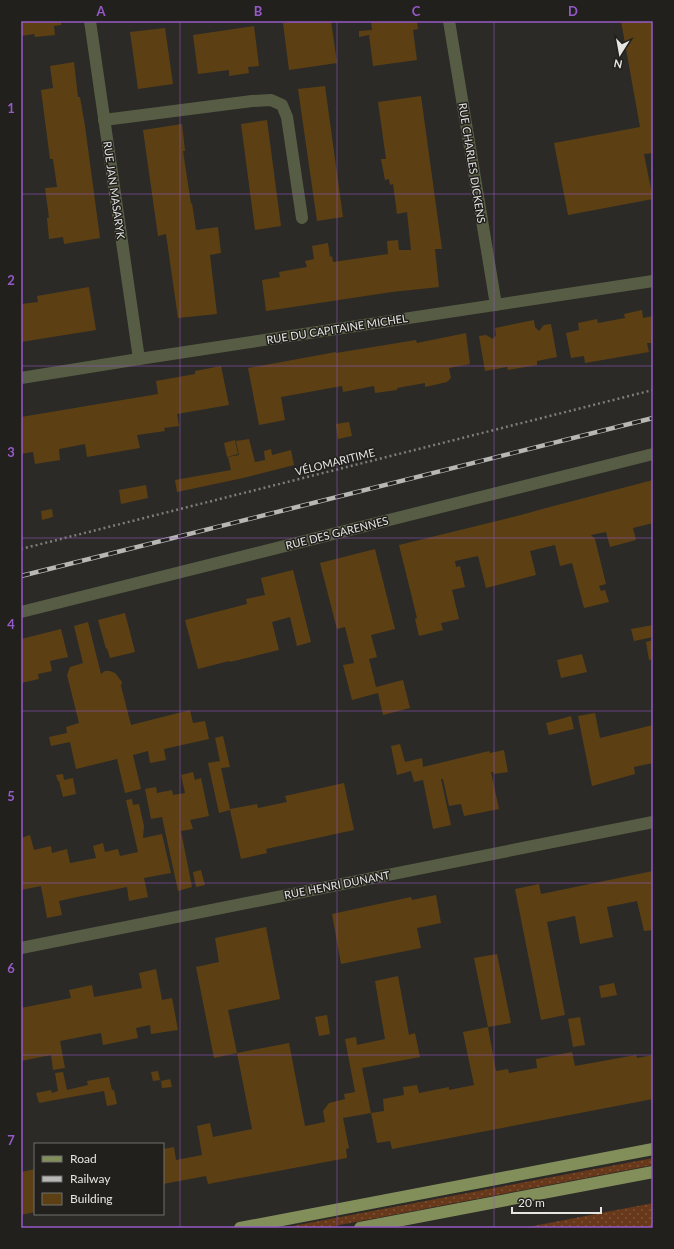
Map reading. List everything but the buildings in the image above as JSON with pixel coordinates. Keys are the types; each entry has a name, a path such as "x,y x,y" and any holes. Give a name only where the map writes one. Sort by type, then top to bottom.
{"main road":[{"path":"240,1228 653,1149"},
{"path":"360,1228 653,1172"}],"street":[{"name":"RUE JAN MASARYK","path":"90,21 139,359"},
{"name":"RUE CHARLES DICKENS","path":"449,21 496,305"},
{"path":"104,120 252,101 271,100 282,105 287,117 302,218"},
{"name":"RUE DU CAPITAINE MICHEL","path":"21,378 653,281"},
{"name":"RUE DES GARENNES","path":"21,612 653,454"},
{"name":"RUE HENRI DUNANT","path":"21,948 653,822"}],"path":[{"name":"VÉLOMARITIME","path":"21,549 653,390"}],"shaded area":[{"path":"653,1158 653,1165 324,1228 282,1228"},
{"path":"653,1203 653,1228 523,1228"}],"railway":[{"path":"21,576 653,418"}]}
